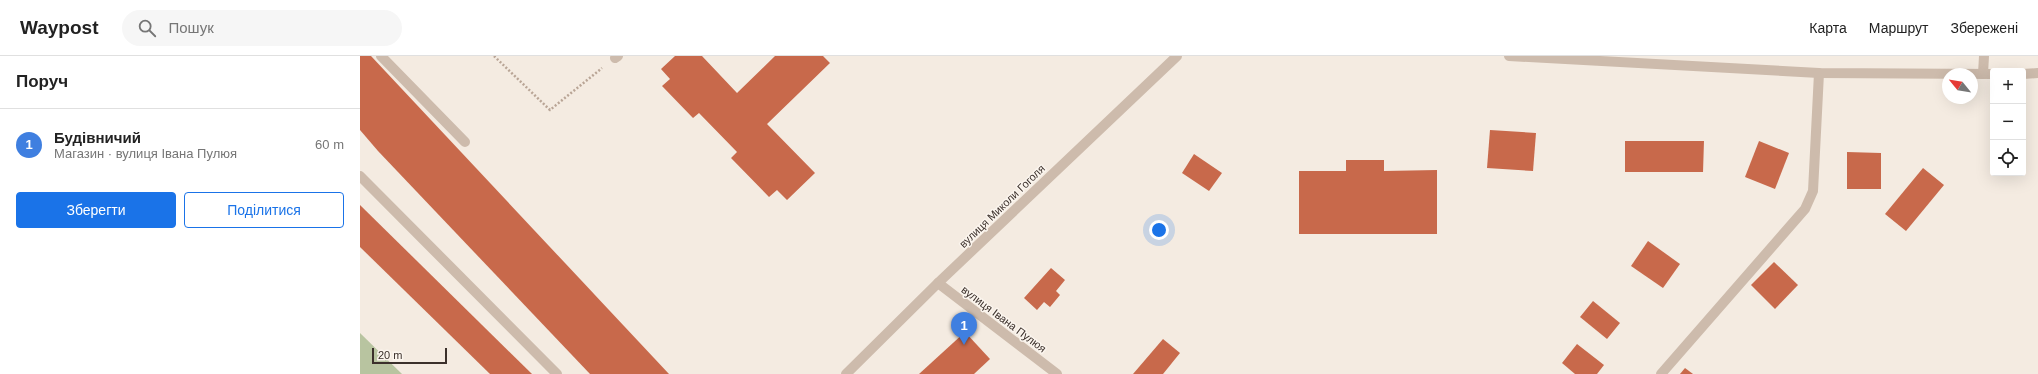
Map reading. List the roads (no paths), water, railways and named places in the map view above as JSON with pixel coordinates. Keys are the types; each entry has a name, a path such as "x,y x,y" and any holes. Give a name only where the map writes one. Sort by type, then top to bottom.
{"street":[{"path":"381,56 465,142"},
{"name":"вулиця Миколи Гоголя","path":"846,374 938,283 1177,56"},
{"path":"1509,56 1819,73 1988,74 1984,56"},
{"path":"1661,374 1805,209 1813,191 1819,73"},
{"path":"2026,74 2038,74"},
{"path":"360,176 557,374"},
{"name":"вулиця Івана Пулюя","path":"938,283 1057,374"}],"place":[{"name":"Будівничий","path":"964,345"}]}
